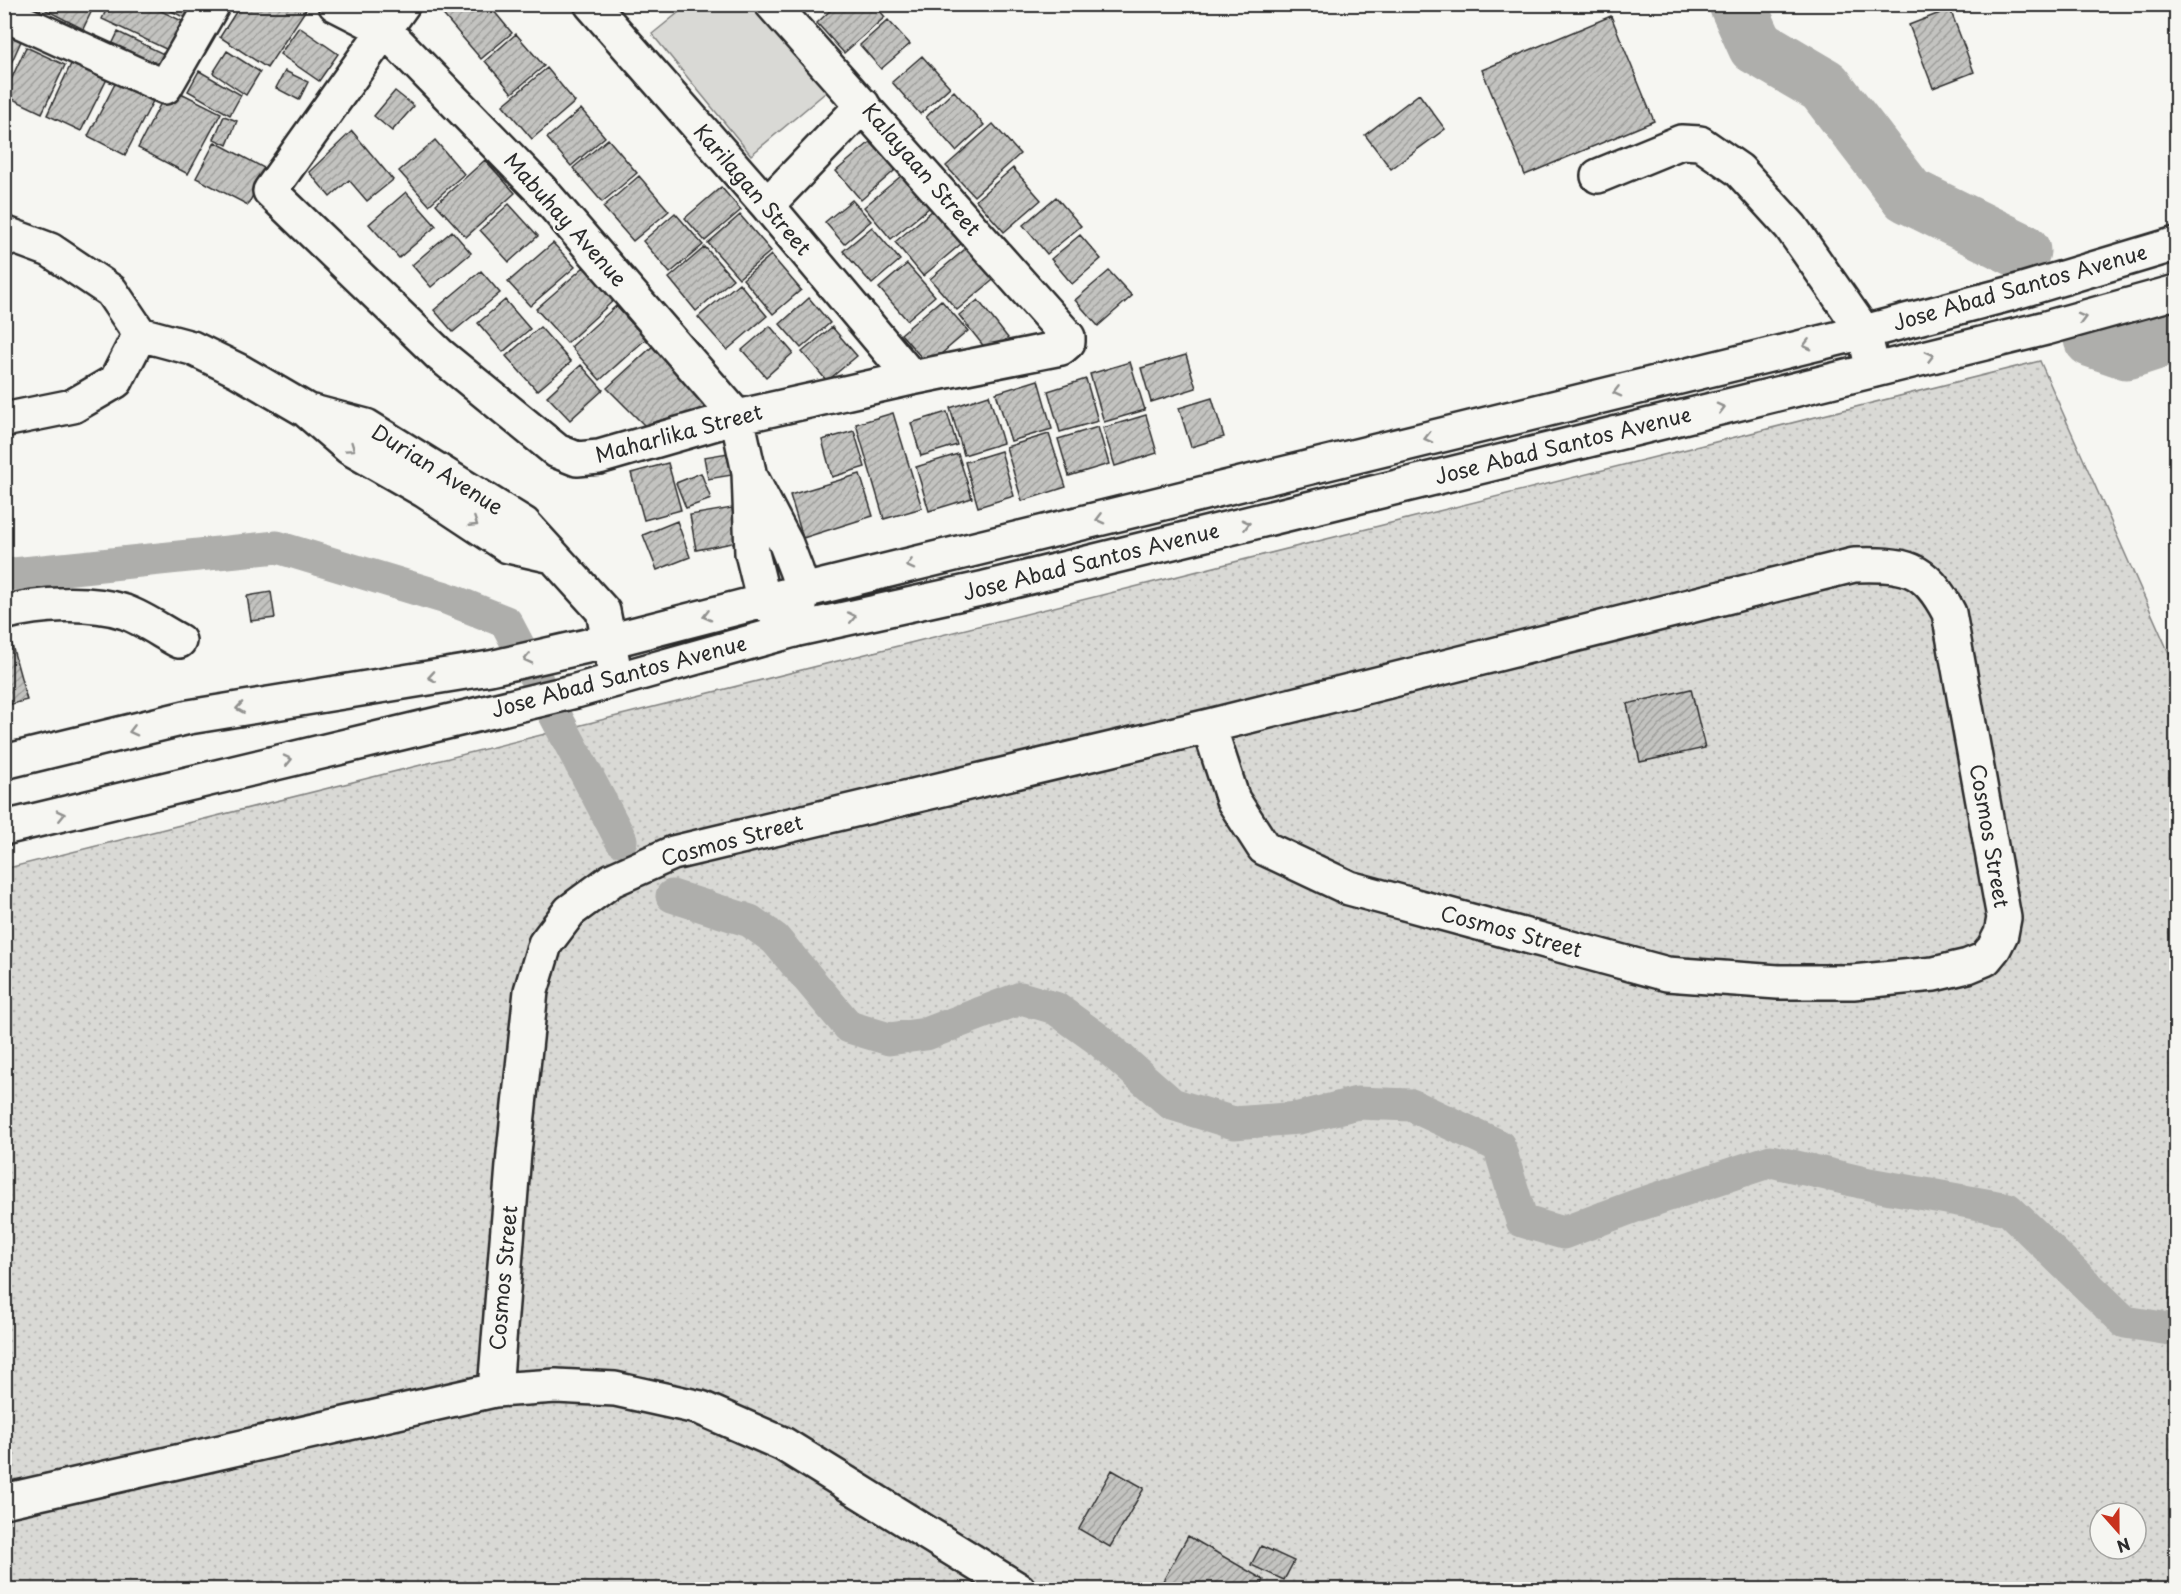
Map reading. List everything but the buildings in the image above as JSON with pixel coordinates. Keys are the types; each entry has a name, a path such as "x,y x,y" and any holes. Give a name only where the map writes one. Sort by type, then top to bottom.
{"street":[{"path":"4,14 165,87 213,4"},
{"name":"Mabuhay Avenue","path":"335,4 394,17 737,417 748,472 752,554 764,602"},
{"name":"Karilagan Street","path":"591,4 767,206 912,378"},
{"name":"Kalayaan Street","path":"772,4 1068,337"},
{"name":"Maharlika Street","path":"394,17 270,191 440,355 557,451 577,459 599,457 737,417 1061,348 1068,342 1068,337"},
{"path":"767,206 863,105"},
{"path":"1598,177 1681,142 1700,143 1739,170 1791,227 1864,332 1873,370"},
{"path":"4,233 50,250 111,291 140,334 116,381 73,406 4,420"},
{"name":"Jose Abad Santos Avenue","path":"4,762 189,717 490,668 609,641 802,591 1864,332 2008,294 2176,244"},
{"name":"Jose Abad Santos Avenue","path":"4,828 500,710 795,630 985,588 2046,328 2176,292"},
{"name":"Durian Avenue","path":"140,334 192,348 239,371 306,410 350,448 425,490 508,546 552,556 603,611 616,679"},
{"name":"Mabuhay Avenue","path":"748,472 786,544 802,591 795,630"},
{"name":"Cosmos Street","path":"495,1390 514,1154 531,991 545,944 570,911 612,880 674,853 1209,726 1854,565 1885,564 1907,569 1923,577 1938,591 1949,613 2004,918 2001,934 1985,959 1968,966 1934,974 1852,982 1778,982 1667,974 1349,888 1264,848 1233,800 1209,726"},
{"path":"764,602 795,630"},
{"path":"4,613 25,607 94,605 127,613 179,641"},
{"path":"4,1501 495,1390 556,1386 615,1389 701,1407 783,1444 1019,1590"}],"shaded area":[{"path":"688,5 762,5 831,88 751,155 652,34"},
{"path":"2040,361 2176,669 2176,1589 5,1589 4,869"}],"waterway":[{"path":"1737,4 1756,46 1824,86 1908,195 2022,251"},
{"path":"2092,339 2127,351 2176,335"},
{"path":"4,575 277,547 446,598 506,622 621,840"},
{"path":"672,896 750,921 775,939 849,1027 889,1039 926,1034 1021,998 1055,1008 1098,1039 1172,1104 1234,1123 1299,1118 1357,1103 1411,1105 1499,1146 1522,1221 1563,1233 1638,1205 1771,1161 1869,1184 2008,1209 2125,1322 2176,1330"}]}
